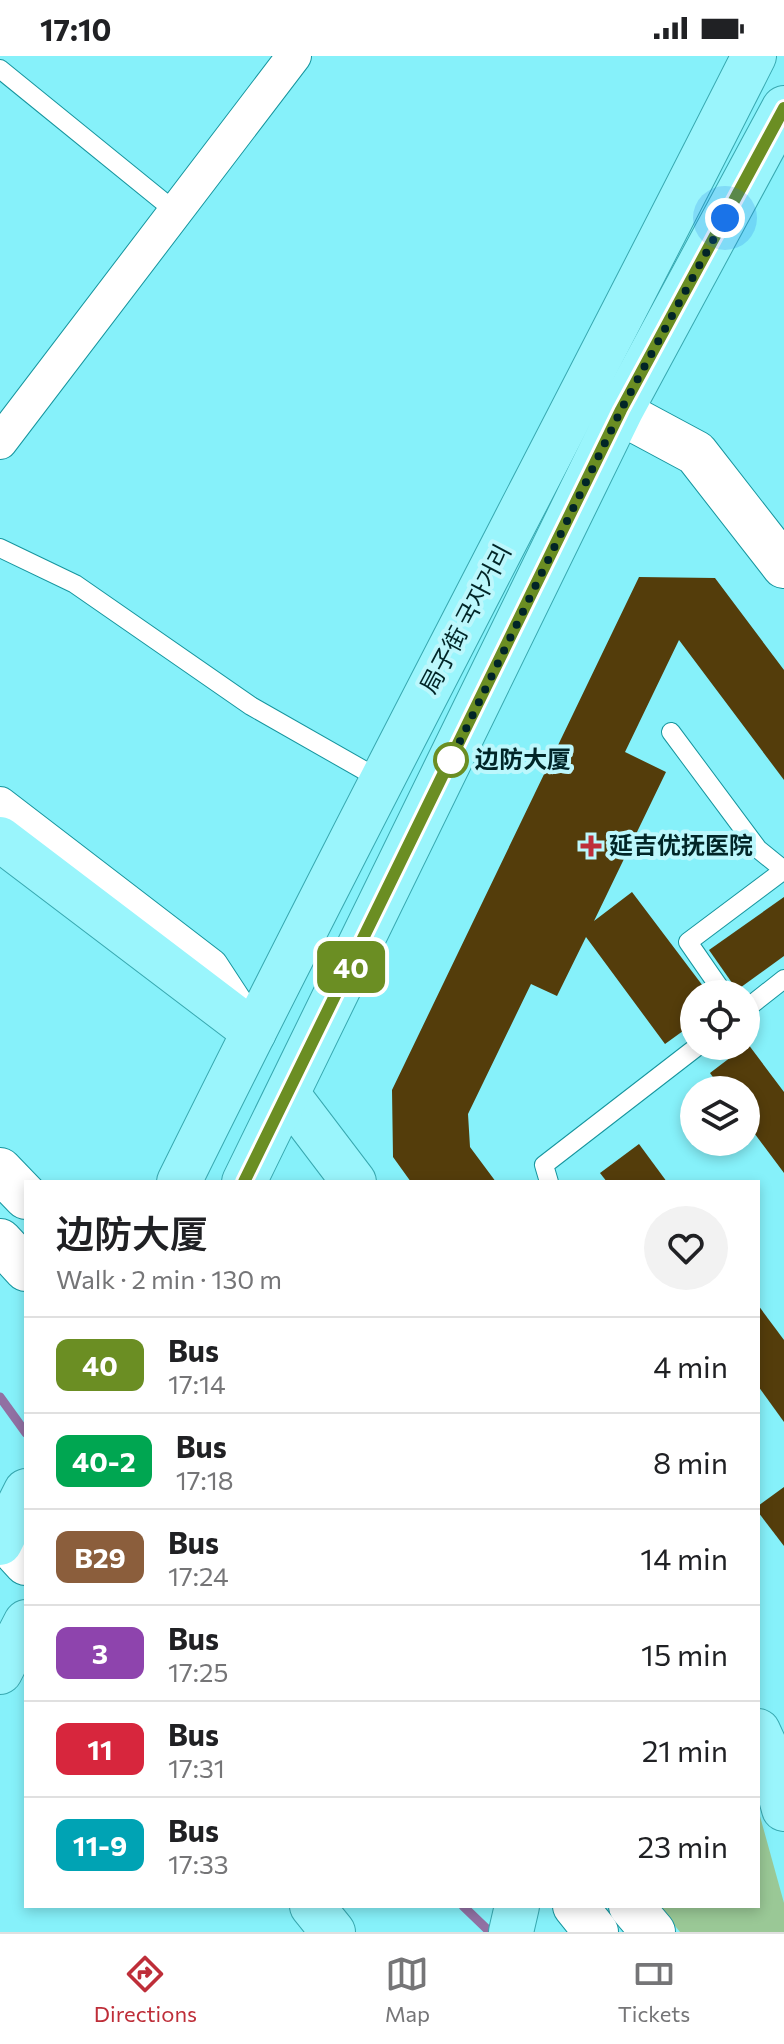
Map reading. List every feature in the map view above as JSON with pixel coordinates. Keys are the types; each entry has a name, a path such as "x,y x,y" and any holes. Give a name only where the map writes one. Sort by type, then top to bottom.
{"main road":[{"name":"局子街 국자거리","path":"245,1180 284,1101 603,402 754,56"},
{"name":"局子街 국자거리","path":"180,1180 381,780 603,402 784,108"},
{"path":"0,839 250,1039"},
{"path":"0,861 250,1039"},
{"path":"284,1101 336,1180"},
{"path":"284,1101 352,1180"},
{"path":"0,1672 24,1626"},
{"path":"760,1735 770,1757 784,1809"},
{"path":"293,1908 313,1932"},
{"path":"314,1908 333,1932"},
{"path":"511,1932 517,1908"}],"street":[{"path":"4,428 176,212 294,56"},
{"path":"603,402 696,453 784,566"},
{"path":"0,804 211,966 250,1039"},
{"path":"0,1170 24,1195"},
{"path":"0,1241 24,1267"},
{"path":"577,1908 596,1932"},
{"path":"633,1908 653,1932"}],"lane":[{"path":"0,69 176,212"},
{"path":"0,548 75,584 251,706 381,780"},
{"path":"671,732 758,849 784,870 688,942 714,980"},
{"path":"760,998 784,979"},
{"path":"548,1180 544,1165 680,1060"}],"green space":[{"path":"760,1816 784,1903 784,1932 680,1932 661,1908 760,1908"}],"building":[{"path":"639,577 715,578 784,670 784,780 679,640 625,752 666,772 594,921 632,892 698,980 680,980 680,1033 665,1044 586,937 557,996 531,984 468,1114 470,1147 495,1180 410,1180 393,1157 392,1090"},
{"path":"784,897 784,956 751,980 730,980 709,950"},
{"path":"727,1060 760,1060 784,1092 784,1173 760,1141 760,1076 712,1076 710,1073"},
{"path":"639,1144 666,1180 605,1180 600,1173"},
{"path":"760,1308 784,1340 784,1422 760,1389"},
{"path":"784,1487 784,1546 760,1515 760,1505"}],"waterway":[{"path":"0,1397 24,1430"},
{"path":"465,1908 490,1932"}],"bus line":[{"name":"40","path":"245,1180 621,410 784,108"}],"place":[{"name":"边防大厦","path":"451,760"},
{"name":"延吉优抚医院","path":"591,846"}],"route":[{"path":"451,760 446,770 621,410 725,218"}]}
